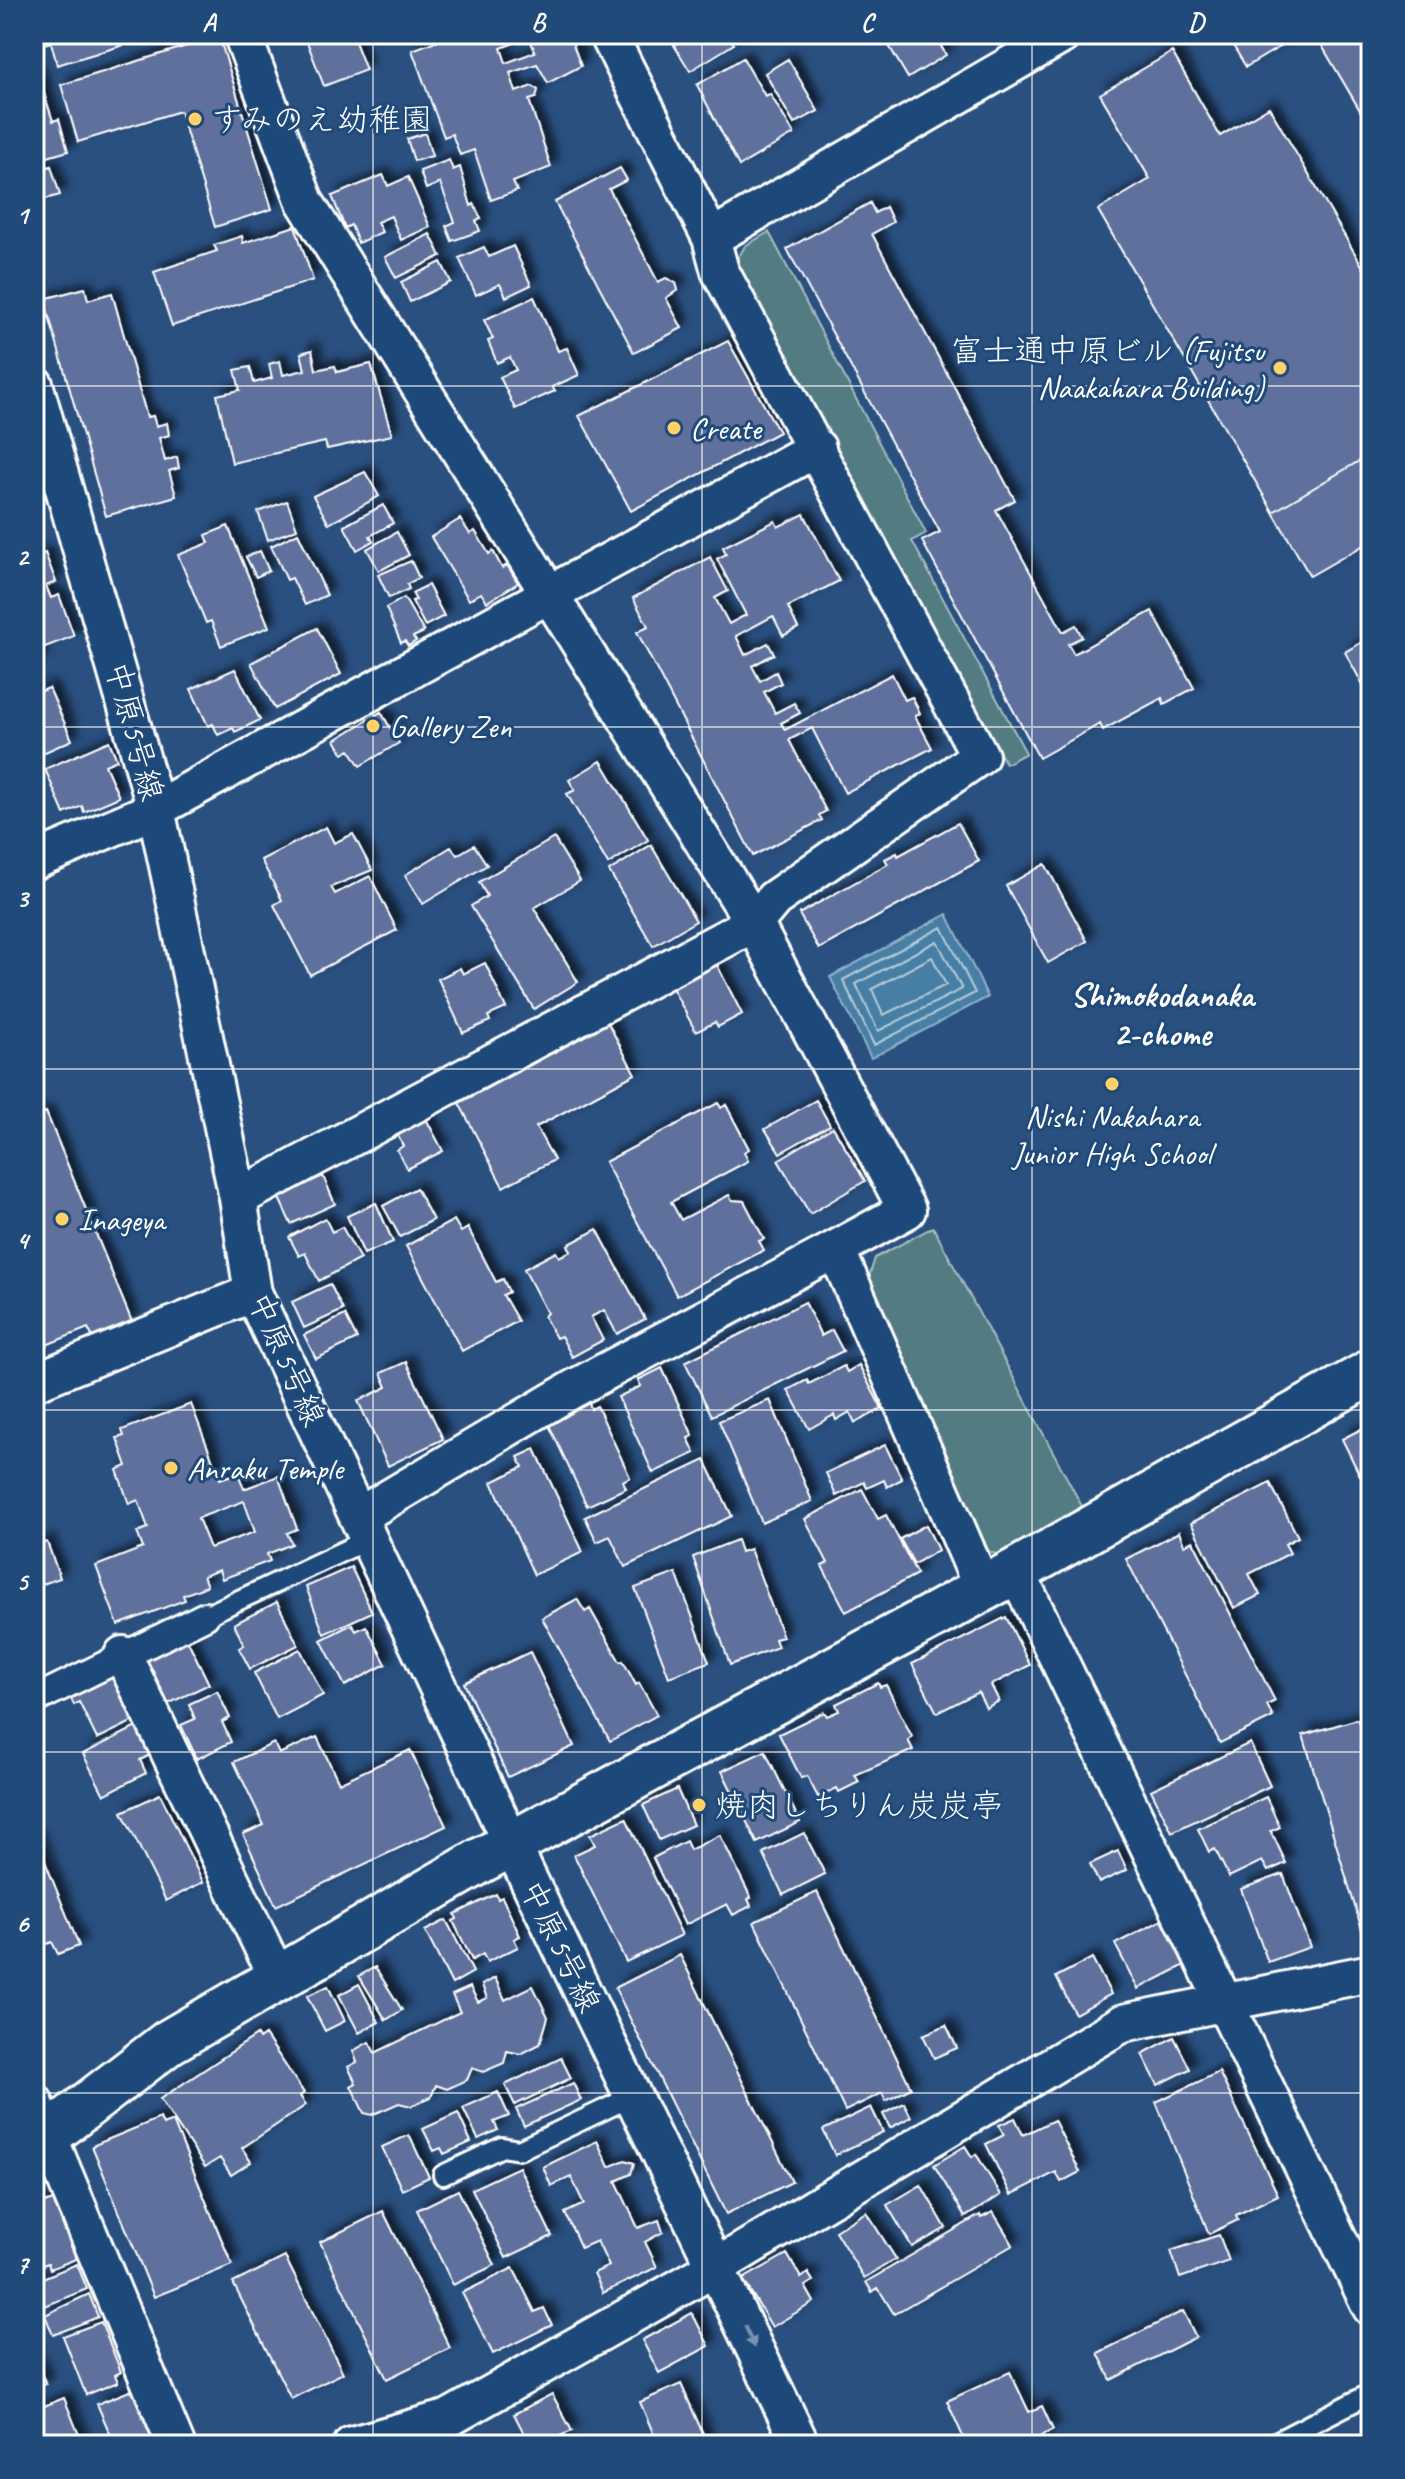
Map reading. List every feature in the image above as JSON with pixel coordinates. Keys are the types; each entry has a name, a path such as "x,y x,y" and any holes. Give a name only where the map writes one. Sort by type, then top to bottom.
{"street":[{"path":"242,34 305,202 754,923 907,1210 573,1389 364,1528"},
{"path":"238,1198 754,923 774,899 980,756 720,271 711,238 608,34"},
{"path":"711,238 1064,34"},
{"name":"中原5号線","path":"34,384 156,809 238,1198 253,1293 511,1843 801,2445"},
{"path":"34,861 156,809 817,448"},
{"path":"836,1249 999,1580 1226,2003 1371,2307"},
{"path":"34,1382 253,1293"},
{"path":"176,2445 39,2128 169,2042 511,1843 999,1580 1371,1372"},
{"path":"34,1700 205,1616"},
{"path":"123,1655 278,1979"},
{"path":"352,2445 449,2418 716,2267 1123,2023 1371,1973"}],"lane":[{"path":"205,1616 364,1528"},
{"path":"443,2175 502,2147 519,2150 633,2096"},
{"path":"1270,2445 1371,2393"}],"green space":[{"path":"769,232 926,533 912,541 1026,753 1006,764 734,265 745,246"},
{"path":"933,1227 1084,1510 1001,1556 983,1549 869,1277 875,1258"}],"water":[{"path":"947,914 988,997 871,1058 830,977"}],"building":[{"path":"34,34 121,34 124,45 57,65 51,42 34,47"},
{"path":"304,34 352,34 366,70 324,86"},
{"path":"455,34 515,34 514,43 501,48 506,63 535,52 528,34 569,34 581,66 548,83 537,64 510,73 516,92 532,86 538,90 536,98 529,100 551,167 513,182 517,191 491,200 474,150 460,155 452,134 444,137 412,50"},
{"path":"693,34 728,34 734,44 690,71 674,45"},
{"path":"882,34 934,34 946,55 908,78"},
{"path":"1226,34 1301,34 1246,67"},
{"path":"1315,34 1371,34 1371,129"},
{"path":"219,36 272,209 215,227 180,111 78,142 61,85"},
{"name":"富士通中原ビル (Fujitsu Naakahara Building)","path":"1172,52 1220,136 1269,107 1371,281 1371,454 1273,512 1098,210 1150,179 1100,94"},
{"path":"743,58 765,96 770,94 794,134 739,166 697,85"},
{"path":"788,59 818,111 794,124 765,73"},
{"path":"37,72 53,121 59,119 68,151 34,161 34,73"},
{"path":"425,133 432,156 414,161 407,139"},
{"path":"449,160 453,170 460,167 471,206 474,204 481,219 476,221 480,231 452,241 446,226 455,222 440,183 426,189 420,171"},
{"path":"51,166 60,195 34,202 34,171"},
{"path":"620,168 627,180 609,189 658,282 666,278 676,283 678,290 666,298 682,328 634,353 555,202"},
{"path":"383,175 388,186 408,177 430,227 401,240 391,216 377,222 382,232 358,243 351,225 345,228 332,196"},
{"path":"870,203 875,213 886,207 893,222 872,234 1015,500 996,510 1063,632 1076,625 1082,637 1068,644 1074,654 1152,611 1194,688 1164,704 1162,698 1103,730 1100,724 1039,758 922,541 940,532 787,249"},
{"path":"295,226 313,280 172,326 154,272 217,251 214,245 242,236 243,243"},
{"path":"430,234 441,256 396,278 385,257"},
{"path":"513,246 531,285 506,297 500,284 476,295 459,258 484,247 489,257"},
{"path":"441,262 451,282 410,302 401,282"},
{"path":"85,288 88,300 112,293 147,417 153,416 156,426 167,423 169,435 159,438 165,461 177,457 179,468 169,471 176,496 106,516 44,299"},
{"path":"534,297 558,351 567,348 579,375 552,387 555,391 515,409 500,377 516,370 510,357 497,363 488,341 493,339 484,320"},
{"path":"728,341 779,432 631,511 579,416"},
{"path":"312,350 316,370 335,366 337,372 371,364 392,435 327,449 325,442 232,463 217,395 240,390 235,370 250,367 254,383 272,378 269,364 280,361 283,375 305,370 301,353"},
{"path":"1371,454 1371,541 1310,576 1273,512"},
{"path":"365,472 379,496 329,524 313,496"},
{"path":"287,501 297,529 268,540 258,512"},
{"path":"383,505 393,523 370,536 373,541 357,550 344,526"},
{"path":"804,514 839,581 788,607 798,628 783,636 773,616 736,636 745,655 768,643 774,654 752,666 760,681 776,672 781,683 764,692 775,713 794,703 800,713 781,723 785,730 892,674 905,700 912,697 920,713 915,716 932,748 845,793 812,728 789,740 826,811 819,815 822,820 753,856 637,632 648,626 633,598 710,557 728,591 715,598 729,624 746,615 717,559 726,554 723,547 775,521 778,527"},
{"path":"460,519 470,534 475,531 489,554 493,551 502,568 507,565 518,583 487,602 481,593 469,600 431,537"},
{"path":"228,526 269,627 221,646 211,621 206,623 178,555 209,543 206,535"},
{"path":"397,532 409,555 379,571 367,549"},
{"path":"298,533 327,595 305,605 292,578 287,580 271,546"},
{"path":"260,551 269,571 256,577 246,557"},
{"path":"45,553 56,582 46,586 51,598 59,595 74,636 37,650 41,661 34,664 34,558"},
{"path":"411,561 419,578 407,584 409,589 389,598 378,575"},
{"path":"428,585 444,616 425,626 412,601 416,600 412,593"},
{"path":"404,598 424,632 413,637 416,641 408,646 405,641 401,643 386,608"},
{"path":"317,628 341,674 275,709 251,663"},
{"path":"1371,637 1371,700 1345,652"},
{"path":"235,669 260,720 235,732 233,728 218,735 213,724 208,726 191,689"},
{"path":"49,688 72,740 34,757 34,694"},
{"name":"Gallery Zen","path":"381,712 399,743 360,766 350,750 343,754 335,740"},
{"path":"109,741 117,760 105,765 119,797 84,812 82,806 64,814 45,769"},
{"path":"601,761 648,840 608,864 567,794 575,790 569,780"},
{"path":"958,823 979,861 819,949 799,914 888,864 885,859 897,853 898,856"},
{"path":"326,827 334,843 353,834 372,870 331,887 335,894 370,876 397,930 310,975 274,905 282,900 261,860"},
{"path":"554,838 580,881 534,908 578,982 534,1009 471,906 487,896 479,882"},
{"path":"474,845 487,865 423,904 405,875 451,847 457,855"},
{"path":"651,845 696,921 653,946 609,871"},
{"path":"1045,864 1087,941 1048,963 1006,886"},
{"path":"485,963 506,1008 488,1016 490,1021 463,1033 438,979 460,968 463,974"},
{"path":"717,965 742,1014 718,1027 715,1022 696,1032 672,988"},
{"path":"608,1023 635,1074 536,1127 554,1160 503,1187 459,1103"},
{"path":"816,1100 830,1125 780,1153 765,1129"},
{"path":"718,1103 721,1108 726,1105 749,1149 744,1152 748,1161 671,1202 681,1220 729,1195 732,1200 744,1201 764,1239 759,1241 764,1250 677,1296 605,1162"},
{"name":"Inageya","path":"46,1112 132,1322 93,1338 88,1328 34,1350 34,1117"},
{"path":"425,1117 443,1151 407,1169 397,1150 403,1146 396,1132"},
{"path":"833,1127 865,1181 810,1214 778,1160"},
{"path":"323,1176 335,1204 291,1224 278,1196"},
{"path":"416,1188 433,1220 400,1237 383,1206"},
{"path":"376,1203 393,1242 364,1254 347,1216"},
{"path":"325,1218 332,1232 342,1227 360,1259 319,1281 305,1253 299,1256 289,1237"},
{"path":"454,1220 461,1232 468,1228 496,1282 503,1279 509,1292 503,1295 518,1321 462,1351 406,1246"},
{"path":"597,1229 645,1319 617,1334 604,1310 591,1317 603,1340 572,1357 561,1336 556,1338 544,1316 547,1313 524,1269 556,1252 559,1257 571,1251 568,1245"},
{"path":"330,1284 343,1310 304,1328 292,1302"},
{"path":"805,1302 821,1336 832,1330 843,1351 712,1416 685,1362"},
{"path":"345,1315 357,1339 316,1359 304,1335"},
{"path":"406,1362 443,1439 388,1466 358,1401 387,1387 381,1373"},
{"path":"859,1365 882,1409 855,1423 850,1412 836,1420 834,1415 809,1429 788,1390 807,1380 809,1384 844,1366 847,1372"},
{"path":"662,1368 693,1436 688,1438 695,1453 653,1473 618,1397 641,1386 638,1380"},
{"path":"770,1400 812,1501 762,1523 719,1421"},
{"path":"589,1403 591,1409 597,1406 630,1477 623,1481 626,1488 587,1506 548,1423"},
{"path":"191,1404 220,1479 238,1473 244,1489 278,1476 297,1529 287,1533 292,1544 267,1554 270,1561 222,1579 219,1570 203,1576 207,1586 183,1595 185,1600 118,1625 96,1566 143,1548 137,1532 148,1528 138,1500 129,1504 117,1470 127,1466 117,1438 124,1436 122,1430","holes":["244,1501 255,1532 210,1548 198,1518"]},
{"path":"1371,1424 1371,1498 1342,1439"},
{"path":"885,1445 902,1479 887,1487 884,1480 867,1488 864,1482 836,1496 826,1473"},
{"path":"535,1449 583,1552 534,1575 492,1482 523,1467 518,1457"},
{"path":"705,1460 732,1516 625,1567 610,1536 597,1542 585,1517"},
{"path":"1270,1483 1298,1537 1285,1544 1290,1553 1249,1574 1260,1595 1234,1608 1191,1523"},
{"path":"862,1489 878,1519 886,1515 917,1574 846,1612 822,1566 828,1563 805,1519"},
{"path":"926,1525 938,1550 914,1564 900,1539"},
{"path":"1179,1532 1184,1545 1193,1541 1275,1701 1267,1705 1273,1717 1220,1743 1126,1559"},
{"path":"737,1540 741,1552 750,1549 783,1637 775,1639 778,1647 730,1665 693,1557"},
{"path":"47,1542 60,1578 34,1587 34,1547"},
{"path":"351,1567 372,1612 324,1634 306,1587"},
{"path":"676,1573 709,1662 669,1677 635,1588"},
{"path":"577,1599 585,1612 590,1609 620,1662 623,1661 636,1685 639,1683 657,1715 610,1741 542,1618"},
{"path":"277,1602 298,1645 250,1669 239,1648 244,1645 234,1624"},
{"path":"1006,1617 1030,1665 991,1685 999,1701 986,1708 978,1692 937,1713 912,1664"},
{"path":"352,1624 356,1631 366,1626 386,1664 345,1686 321,1640"},
{"path":"183,1631 209,1684 168,1704 146,1659 160,1653 155,1644"},
{"path":"300,1649 323,1695 277,1719 254,1673"},
{"path":"530,1652 574,1746 508,1777 464,1683"},
{"path":"115,1667 140,1718 97,1739 79,1702 74,1705 67,1690"},
{"path":"878,1683 880,1687 886,1685 912,1737 908,1740 913,1750 855,1775 859,1782 839,1792 837,1788 818,1797 807,1776 801,1778 779,1734 824,1712 827,1716 839,1711 836,1704"},
{"path":"217,1691 230,1718 222,1722 231,1742 197,1759 181,1725 195,1719 189,1704"},
{"path":"1358,1719 1360,1723 1364,1722 1367,1730 1371,1729 1371,1930 1363,1933 1303,1735"},
{"path":"140,1725 154,1753 140,1760 146,1773 104,1795 83,1754"},
{"path":"317,1737 339,1783 410,1750 446,1826 276,1906 243,1834 264,1825 234,1762 274,1743 279,1754"},
{"path":"1250,1743 1270,1786 1172,1832 1151,1790"},
{"path":"765,1751 800,1822 757,1843 722,1771"},
{"path":"677,1789 693,1825 659,1840 643,1805"},
{"path":"160,1794 203,1882 166,1901 122,1812"},
{"path":"1266,1797 1280,1827 1271,1831 1286,1863 1268,1871 1262,1861 1229,1877 1215,1849 1209,1852 1198,1829"},
{"path":"626,1818 682,1935 626,1962 574,1855 595,1845 590,1835"},
{"path":"804,1833 825,1874 783,1895 763,1853"},
{"path":"34,1834 79,1946 58,1954 52,1942 34,1949"},
{"path":"720,1835 751,1898 748,1899 751,1906 733,1915 727,1904 685,1925 653,1858 686,1841 690,1850"},
{"path":"1118,1851 1127,1870 1099,1883 1090,1864"},
{"path":"1283,1874 1310,1947 1268,1962 1241,1889"},
{"path":"817,1892 911,2088 886,2101 882,2093 845,2111 754,1922"},
{"path":"496,1894 498,1899 502,1897 520,1936 514,1939 518,1947 487,1962 483,1954 472,1960 453,1921 457,1919 455,1914"},
{"path":"446,1920 473,1972 452,1984 425,1931"},
{"path":"1162,1920 1185,1965 1138,1989 1115,1944"},
{"path":"680,1955 792,2182 726,2214 615,1988"},
{"path":"1092,1958 1111,1994 1075,2014 1056,1977"},
{"path":"375,1967 402,2010 386,2020 359,1976"},
{"path":"495,1978 505,2000 533,1986 548,2017 540,2044 521,2054 507,2051 504,2063 483,2072 472,2068 467,2080 447,2089 436,2085 431,2097 411,2106 399,2103 372,2115 364,2113 351,2086 356,2083 348,2067 357,2062 353,2051 369,2042 375,2053 460,2012 452,1995 470,1987 478,2002 487,1998 482,1985"},
{"path":"359,1984 379,2022 359,2033 339,1995"},
{"path":"328,1986 345,2021 325,2031 307,1996"},
{"path":"946,2025 957,2048 934,2058 923,2035"},
{"path":"257,2035 259,2039 265,2035 304,2093 300,2096 306,2105 242,2148 251,2162 231,2175 220,2158 205,2167 160,2099"},
{"path":"1174,2037 1190,2069 1158,2085 1142,2054"},
{"path":"561,2058 571,2078 515,2105 505,2085"},
{"path":"1219,2072 1278,2195 1236,2215 1238,2220 1209,2234 1156,2102"},
{"path":"573,2083 581,2100 524,2126 516,2109"},
{"path":"498,2092 509,2116 494,2122 498,2130 478,2139 463,2108"},
{"path":"904,2103 911,2117 890,2128 883,2114"},
{"path":"871,2107 883,2132 835,2155 823,2130"},
{"path":"458,2113 471,2142 444,2154 441,2148 434,2151 423,2129"},
{"path":"160,2118 163,2125 173,2121 232,2265 154,2297 92,2146"},
{"path":"1015,2118 1023,2135 1054,2120 1080,2172 1061,2182 1056,2172 1011,2195 986,2144 1004,2135 999,2125"},
{"path":"409,2135 429,2177 402,2190 382,2147"},
{"path":"597,2141 609,2167 625,2160 634,2163 631,2174 616,2181 638,2228 659,2220 663,2232 645,2242 657,2267 603,2293 594,2273 609,2266 597,2241 581,2248 565,2213 584,2204 571,2177 551,2186 543,2167"},
{"path":"965,2146 972,2157 976,2154 1001,2195 965,2217 934,2165"},
{"path":"519,2167 552,2236 506,2258 472,2189"},
{"path":"921,2185 946,2228 912,2247 887,2205"},
{"path":"458,2190 495,2265 453,2285 417,2210"},
{"path":"53,2200 76,2259 50,2269 48,2263 34,2268 34,2207"},
{"path":"383,2211 450,2348 387,2379 320,2242"},
{"path":"866,2212 896,2259 864,2278 835,2231"},
{"path":"993,2212 1013,2245 894,2314 878,2288 872,2292 866,2282 980,2215 981,2218"},
{"path":"1219,2235 1229,2261 1180,2278 1171,2251"},
{"path":"787,2254 801,2278 808,2273 813,2281 805,2286 814,2302 772,2327 743,2279"},
{"path":"285,2257 343,2373 291,2399 233,2283"},
{"path":"77,2264 87,2289 45,2306 35,2281"},
{"path":"513,2268 535,2312 544,2308 552,2325 493,2354 462,2293"},
{"path":"89,2294 98,2317 53,2335 45,2315"},
{"path":"1183,2311 1196,2337 1111,2380 1098,2353"},
{"path":"692,2313 709,2346 659,2373 642,2340"},
{"path":"101,2322 121,2372 115,2375 118,2382 86,2395 63,2336"},
{"path":"34,2357 46,2384 34,2389"},
{"path":"1010,2372 1029,2412 1042,2406 1053,2430 1041,2436 1045,2445 961,2445 965,2441 947,2401"},
{"path":"681,2384 708,2445 653,2445 649,2437 654,2435 640,2402"},
{"path":"132,2390 155,2445 115,2445 97,2404"},
{"path":"552,2394 572,2431 560,2436 565,2445 509,2445 526,2437 514,2414"},
{"path":"64,2398 83,2445 36,2445 34,2438 40,2435 34,2410"}],"place":[{"name":"すみのえ幼稚園","path":"195,119"},
{"name":"富士通中原ビル (Fujitsu Naakahara Building)","path":"1280,368"},
{"name":"Create","path":"674,428"},
{"name":"Gallery Zen","path":"373,726"},
{"name":"Nishi Nakahara Junior High School","path":"1112,1084"},
{"name":"Inageya","path":"62,1219"},
{"name":"Anraku Temple","path":"171,1468"},
{"name":"焼肉しちりん炭炭亭","path":"699,1805"}],"district":[{"name":"Shimokodanaka 2-chome","path":"1162,1014"}]}
